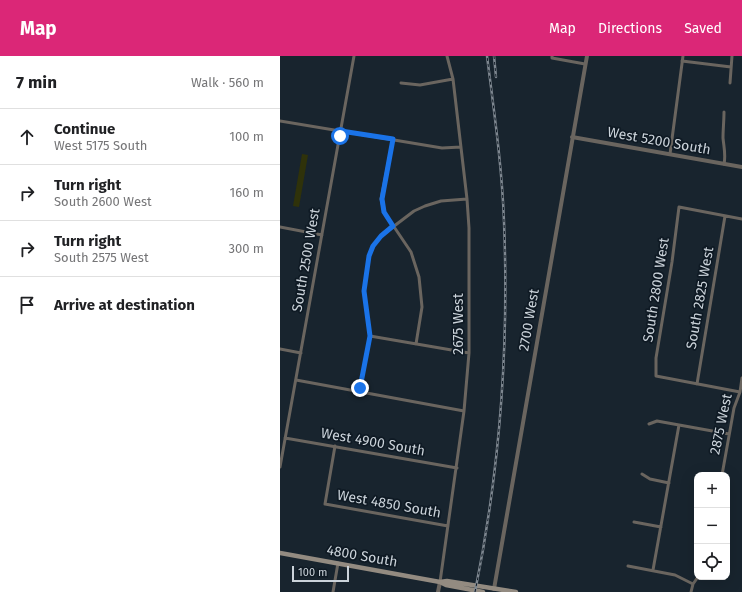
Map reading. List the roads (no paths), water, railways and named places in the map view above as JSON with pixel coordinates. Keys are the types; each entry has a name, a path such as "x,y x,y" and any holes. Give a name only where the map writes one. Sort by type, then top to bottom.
{"main road":[{"name":"4800 South","path":"280,553 440,582 446,585 483,592"},
{"name":"4800 South","path":"440,582 447,581 516,592"},
{"path":"494,589 501,592"}],"street":[{"name":"South 2500 West","path":"280,467 354,56"},
{"name":"2675 West","path":"438,592 457,468 469,353 469,228 467,199 453,79 447,56"},
{"name":"2700 West","path":"494,589 586,56"},
{"path":"670,154 682,56"},
{"path":"730,83 732,56"},
{"path":"552,57 585,64"},
{"path":"682,61 731,66"},
{"path":"401,82 420,84 453,79"},
{"path":"724,112 723,137 726,155 724,164"},
{"path":"280,120 442,148 462,147"},
{"name":"West 5200 South","path":"572,137 742,167"},
{"path":"393,139 382,199 384,212 411,252 419,277 422,307 416,344"},
{"path":"359,392 370,336 364,291 369,256 373,246 381,236 414,211 441,201 467,199"},
{"name":"South 2800 West","path":"697,384 656,376 656,358 672,262 679,207 725,216"},
{"path":"725,216 742,218"},
{"name":"South 2825 West","path":"697,384 725,216"},
{"path":"280,227 322,235"},
{"path":"370,336 469,353"},
{"path":"280,349 301,353"},
{"name":"2875 West","path":"723,472 734,408 740,392 742,378"},
{"path":"296,380 464,411"},
{"path":"697,384 740,392"},
{"path":"649,424 657,421 729,434"},
{"path":"653,570 679,425"},
{"name":"West 4900 South","path":"285,438 457,468"},
{"name":"West 4850 South","path":"335,446 325,504 448,526"},
{"path":"642,474 650,479 669,483"},
{"path":"634,522 661,527"},
{"path":"333,592 338,563"},
{"path":"628,566 675,575 693,584"},
{"path":"691,592 696,580"}],"railway":[{"path":"475,592 491,500 501,408 504,361 505,268 503,201 487,56"},
{"path":"494,56 496,77"}]}
